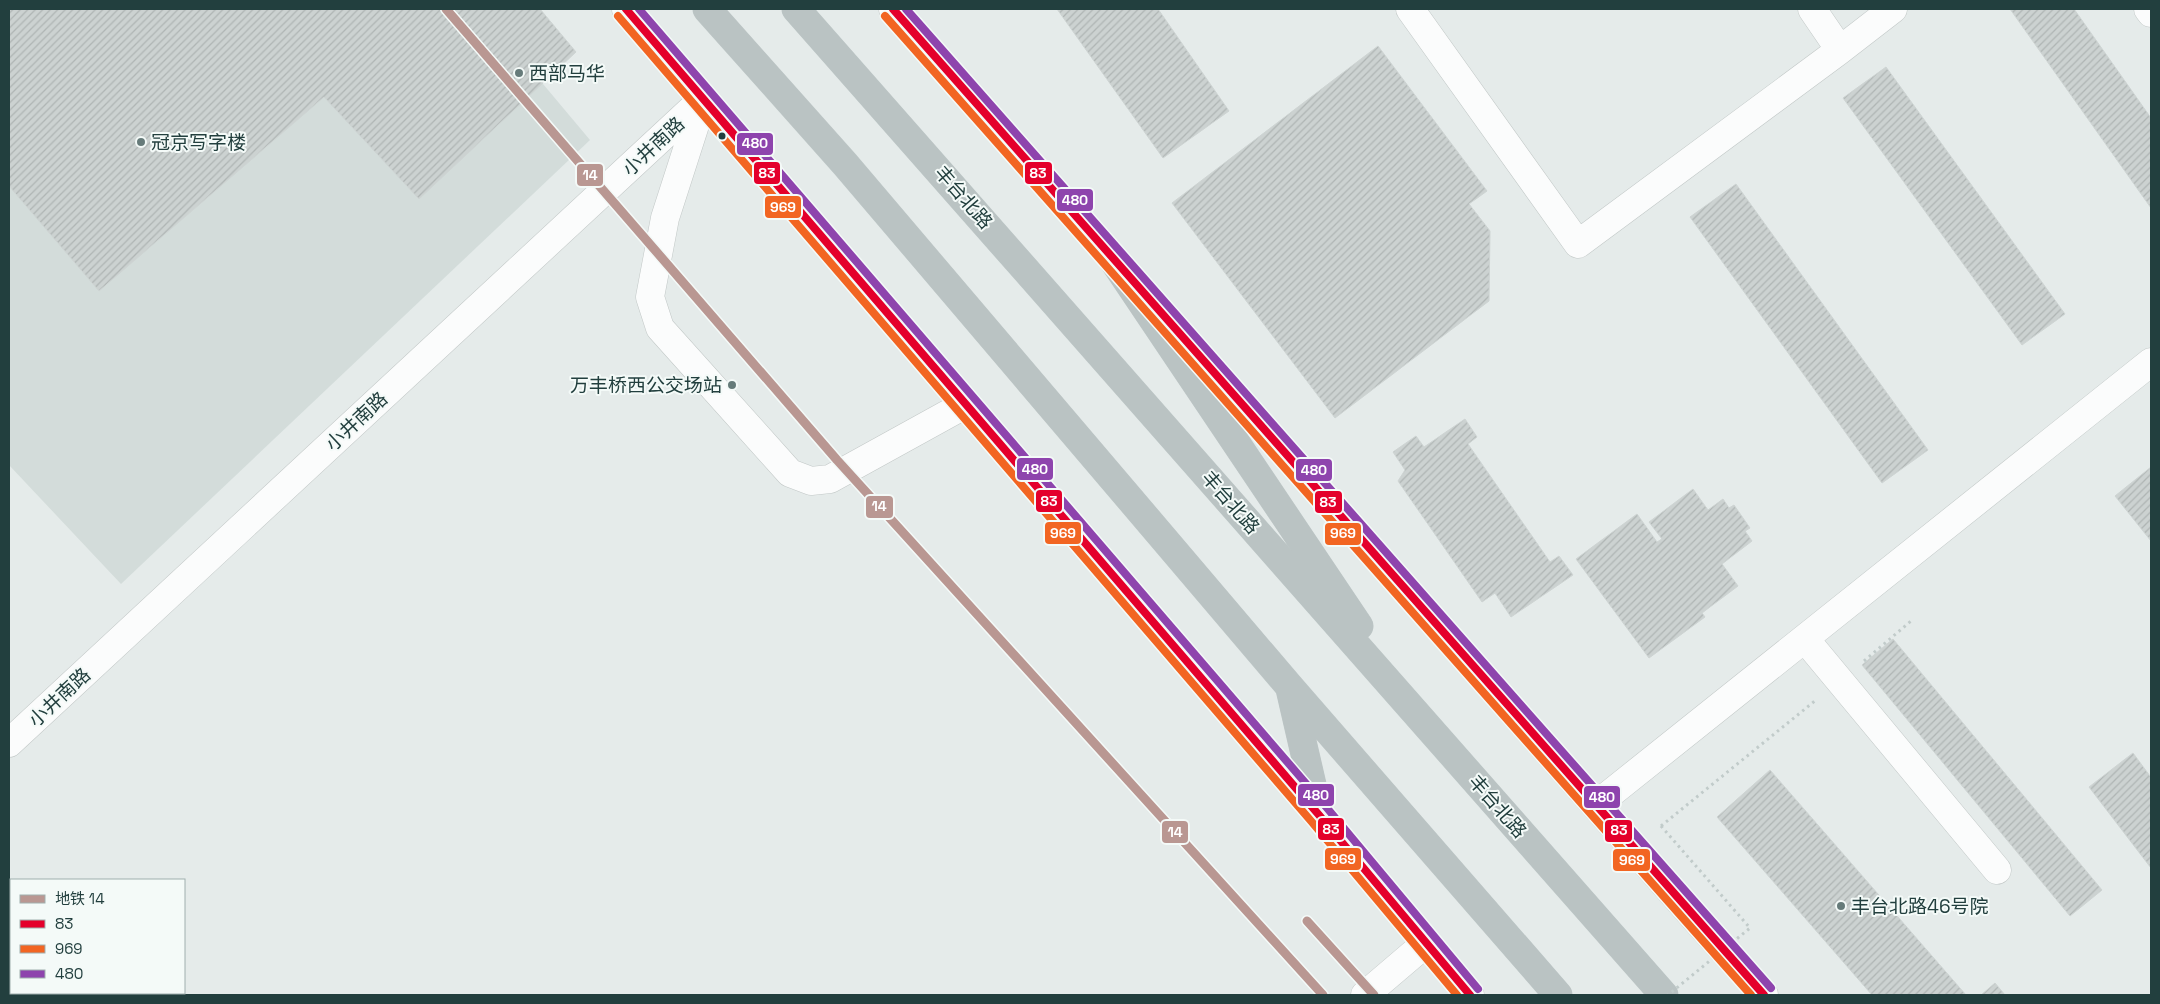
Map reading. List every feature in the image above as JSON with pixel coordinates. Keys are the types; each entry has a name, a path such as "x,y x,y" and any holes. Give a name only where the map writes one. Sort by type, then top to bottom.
{"highway":[{"path":"707,9 845,164 1289,686 1558,995"},
{"name":"丰台北路","path":"796,9 1664,995"},
{"path":"1106,251 1423,720"},
{"path":"1289,686 1319,815"}],"street":[{"path":"626,9 1319,815 1470,995"},
{"path":"893,9 1764,995"},
{"path":"1410,9 1578,244 1893,9"},
{"path":"1812,9 1840,50"},
{"path":"2148,9 2151,13"},
{"path":"703,99 665,218 650,297 660,328 790,473 811,480 830,479 966,404"},
{"name":"小井南路","path":"9,743 703,99"},
{"path":"1596,805 2151,362"},
{"path":"1805,639 1997,870"},
{"path":"1366,995 1426,943"}],"path":[{"path":"1668,995 1750,928 1662,826 1911,621"}],"shaded area":[{"path":"9,9 480,9 590,140 121,584 9,465"}],"building":[{"name":"冠京写字楼","path":"9,9 540,9 576,52 419,199 324,97 99,291 9,186"},
{"path":"1057,9 1158,9 1229,111 1163,158"},
{"path":"2010,9 2074,9 2151,118 2151,208"},
{"path":"1378,46 1487,191 1469,204 1490,231 1489,301 1335,418 1172,203"},
{"path":"1886,67 2065,314 2022,345 1843,98"},
{"path":"1736,184 1928,450 1882,483 1690,217"},
{"path":"1465,419 1477,437 1468,444 1550,562 1559,556 1573,575 1511,617 1495,593 1482,602 1398,481 1405,470 1393,452 1416,436 1424,447"},
{"path":"2151,467 2151,541 2115,496"},
{"path":"1693,489 1708,510 1723,499 1729,508 1734,505 1750,528 1745,531 1752,541 1722,564 1738,586 1702,613 1705,617 1649,658 1576,559 1637,514 1657,542 1662,539 1649,522"},
{"path":"1893,639 2102,890 2070,916 1862,665"},
{"path":"2133,753 2151,775 2151,868 2089,787"},
{"name":"丰台北路46号院","path":"1770,770 1966,995 1872,995 1717,817"},
{"path":"1995,983 2005,995 1981,995"}],"metro line":[{"name":"14","path":"446,9 837,460 1323,995"},
{"name":"14","path":"1307,921 1374,995"}],"transit line":[{"name":"83","path":"626,9 1319,815 1470,995"},
{"name":"480","path":"639,9 1327,808 1478,989"},
{"name":"83","path":"893,9 1764,995"},
{"name":"480","path":"906,9 1771,988"},
{"name":"969","path":"618,16 1311,821 1457,995"},
{"name":"969","path":"885,16 1751,995"}],"place":[{"name":"西部马华","path":"519,73"},
{"name":"冠京写字楼","path":"141,142"},
{"name":"万丰桥西公交场站","path":"732,385"},
{"name":"丰台北路46号院","path":"1841,906"}]}
